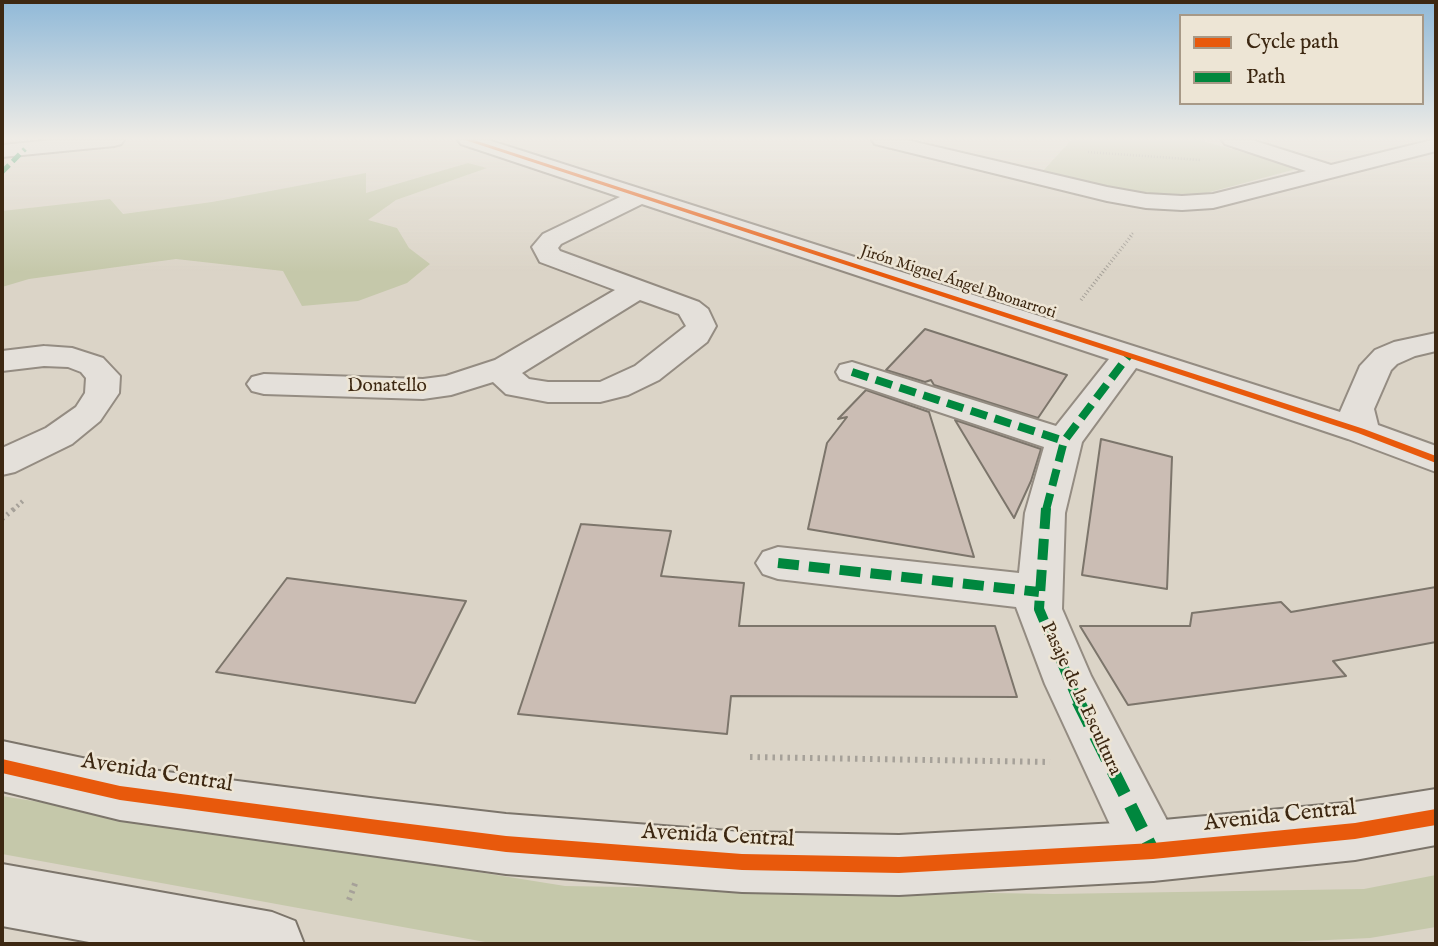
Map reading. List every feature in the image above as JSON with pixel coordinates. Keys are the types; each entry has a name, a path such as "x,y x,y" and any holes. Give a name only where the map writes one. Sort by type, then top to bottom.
{"street":[{"name":"Jirón Miguel Ángel Buonarroti","path":"604,184 1361,431 1436,460"},
{"path":"1073,184 1157,202 1213,201 1280,184"},
{"path":"507,367 505,375 518,387 548,392 600,392 616,388 647,373 696,335 701,326 697,315 689,308 550,256 545,247 552,239 640,196"},
{"name":"Donatello","path":"264,384 423,389 482,376 507,367 638,289"},
{"path":"1361,431 1357,409 1376,366 1386,356 1436,342"},
{"name":"Pasaje de la Escultura","path":"1129,355 1064,440 1045,513 1039,610 1070,684 1153,851"},
{"path":"2,361 44,356 72,358 92,365 103,376 102,393 88,414 59,436 2,463"},
{"path":"852,372 1064,440"},
{"path":"778,563 1039,592"},
{"name":"Avenida Central","path":"2,766 120,793 378,828 506,844 742,862 899,865 1153,851 1355,831 1436,817"},
{"path":"2,895 272,944"}],"path":[{"path":"1056,332 1157,202"},
{"path":"750,757 1109,764"}],"green space":[{"path":"307,184 366,184 366,193 396,184 441,184 396,200 368,220 397,228 409,248 430,264 407,283 358,301 302,306 283,271 176,259 29,279 2,287 2,211 110,199 123,214 212,202"},
{"path":"1092,184 1240,184 1184,199 1136,195"},
{"path":"2,796 565,886 1054,894 1364,889 1436,875 1436,927 1370,938 1244,944 496,944 2,854"}],"building":[{"path":"925,329 1067,375 1038,418 934,385 931,380 925,382 886,370"},
{"path":"866,390 929,412 974,557 808,529 827,443 847,417 838,419"},
{"path":"955,420 1041,449 1031,481 1014,518"},
{"path":"1101,439 1172,457 1167,589 1082,575"},
{"path":"581,524 671,531 661,576 744,583 739,626 995,626 1017,697 731,696 727,734 518,714"},
{"path":"287,578 466,601 415,703 216,672"},
{"path":"1436,587 1436,642 1333,661 1346,676 1128,705 1080,626 1190,626 1192,613 1281,602 1291,612"}],"marked path":[{"path":"1129,355 1064,441 1045,513 1039,609 1070,684 1153,851"},
{"path":"852,372 1064,441"},
{"path":"778,563 1039,592"}],"cycle path":[{"path":"603,184 1361,431 1436,460"},
{"path":"2,766 120,793 378,828 506,844 742,862 899,865 1153,851 1355,831 1436,817"}]}
